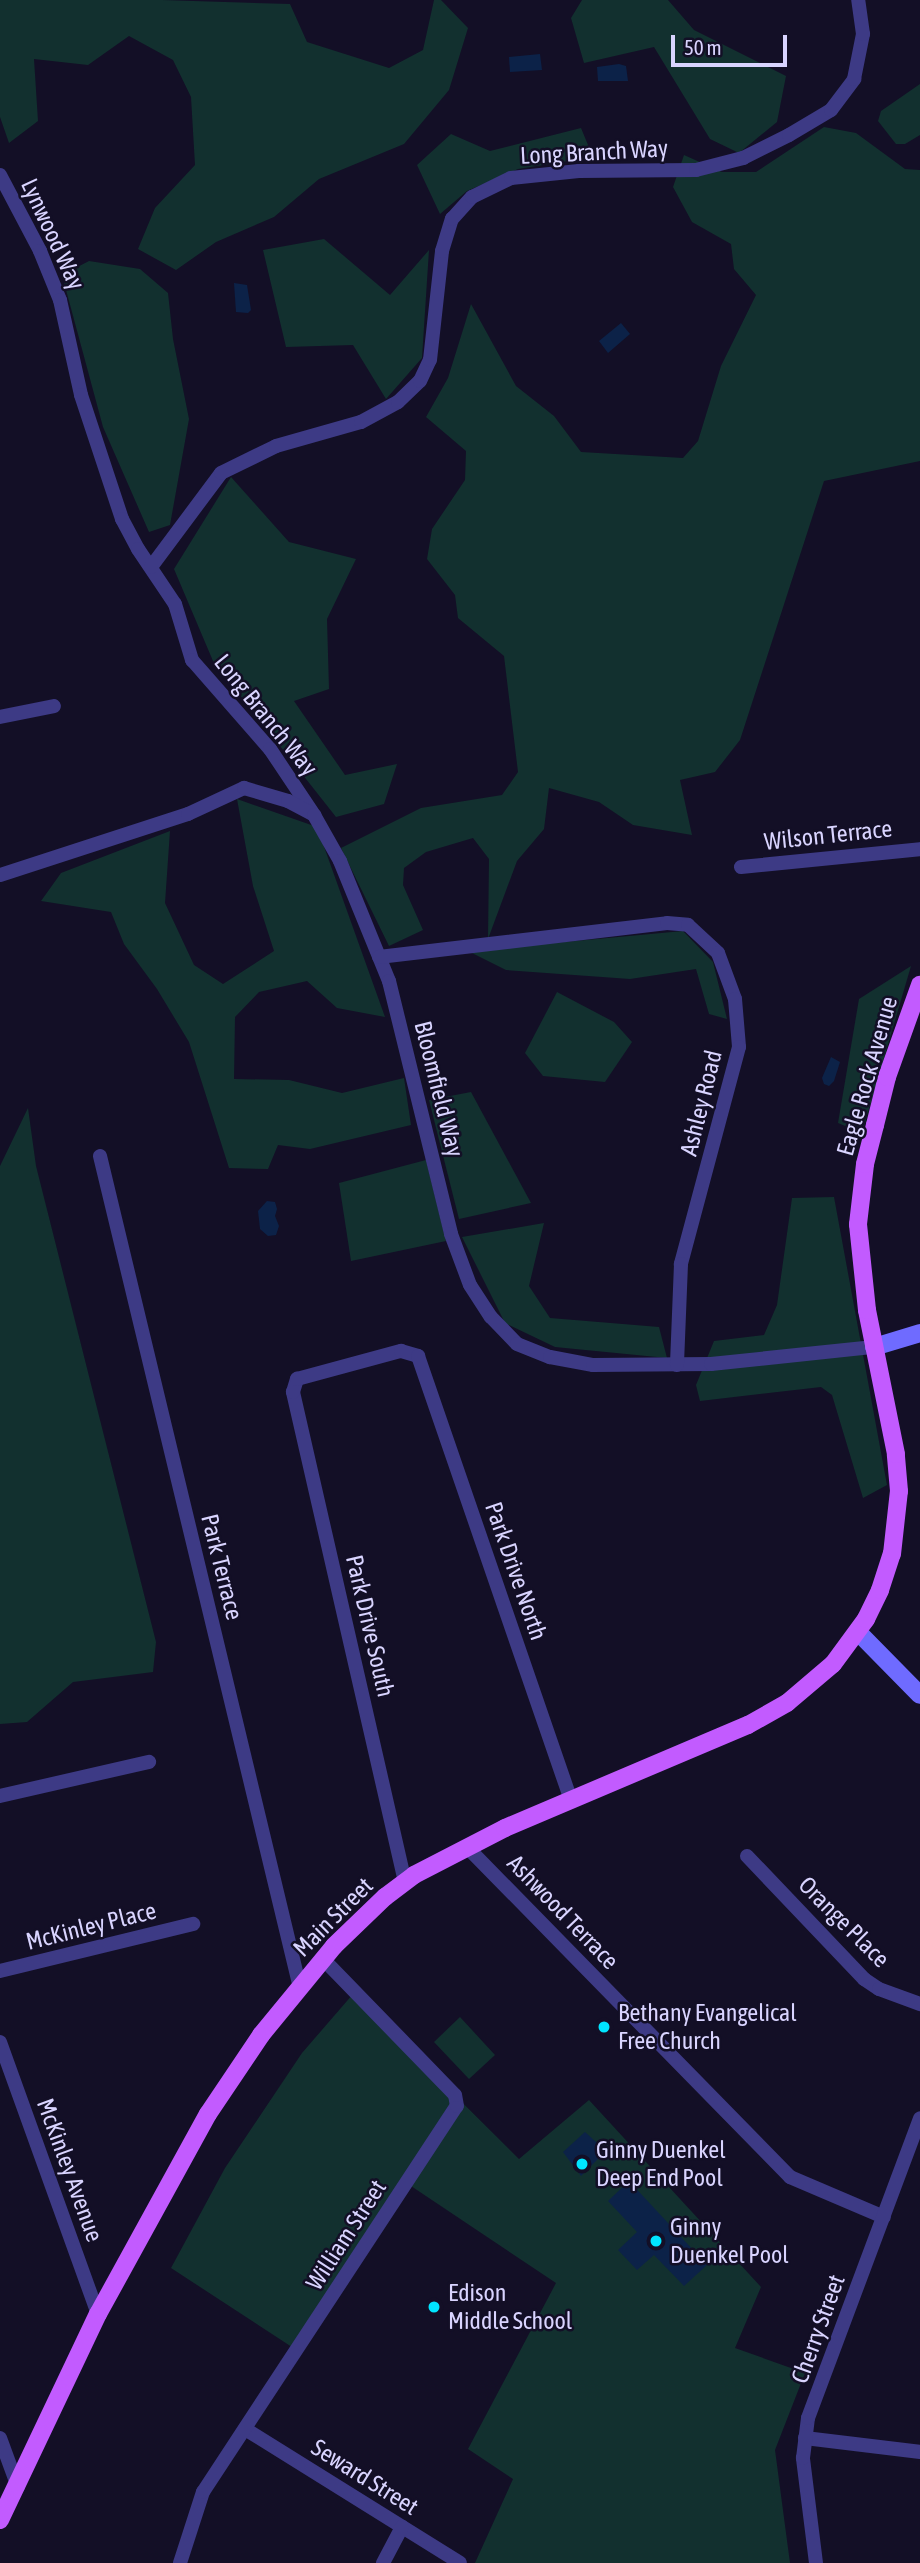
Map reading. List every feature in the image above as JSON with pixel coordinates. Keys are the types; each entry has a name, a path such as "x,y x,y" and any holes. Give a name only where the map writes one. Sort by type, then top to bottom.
{"main road":[{"name":"Eagle Rock Avenue","path":"858,1632 880,1590 889,1565 899,1502 896,1454 874,1348 860,1259 858,1224 865,1164 887,1077 920,985"},
{"name":"Main Street","path":"0,2520 98,2314 208,2114 261,2035 323,1959 405,1882 467,1847 776,1710 825,1672 858,1632"}],"street":[{"name":"Long Branch Way","path":"150,567 221,473 276,446 361,422 398,402 420,381 430,360 442,251 452,219 472,197 511,178 579,172 696,170 743,158 789,135 831,110 854,79 863,34 858,0"},
{"name":"Lynwood Way","path":"0,175 40,251 60,300 81,395"},
{"name":"Long Branch Way","path":"81,395 122,519 175,604 192,660 270,749 314,815"},
{"path":"0,717 54,706"},
{"path":"0,875 188,814 244,788 270,794 314,815"},
{"name":"Bloomfield Way","path":"314,815 340,861 389,981 451,1234 470,1285 491,1317 517,1344 550,1357 593,1365 711,1364 874,1348"},
{"name":"Wilson Terrace","path":"741,867 920,849"},
{"name":"Ashley Road","path":"379,957 667,923 688,925 718,953 735,999 739,1047 681,1264 677,1365"},
{"name":"Park Terrace","path":"100,1156 300,1988"},
{"path":"874,1348 920,1333"},
{"name":"Park Drive North","path":"297,1380 401,1351 418,1356 571,1801"},
{"name":"Park Drive South","path":"297,1380 293,1392 405,1882"},
{"path":"858,1632 920,1694"},
{"path":"0,1796 149,1762"},
{"name":"Ashwood Terrace","path":"467,1847 790,2177 884,2217"},
{"name":"Orange Place","path":"747,1856 864,1979 879,1989 920,2004"},
{"name":"McKinley Place","path":"0,1971 193,1924"},
{"name":"William Street","path":"180,2563 203,2492 457,2106 455,2095 323,1959"},
{"name":"McKinley Avenue","path":"0,2042 98,2314"},
{"name":"Cherry Street","path":"816,2563 803,2458 808,2418 920,2118"},
{"name":"Seward Street","path":"245,2428 460,2563"},
{"path":"0,2438 18,2487"},
{"path":"805,2438 920,2452"},
{"path":"383,2563 402,2527"}],"green space":[{"path":"0,0 162,0 290,4 307,42 389,68 423,50 434,0 441,0 468,28 449,90 404,144 319,179 274,217 216,242 176,270 138,249 155,208 195,165 191,97 173,60 129,36 88,65 34,59 38,121 9,143 0,117"},
{"path":"582,0 668,0 694,30 786,76 777,122 739,153 710,139 654,47 584,63 571,18"},
{"path":"920,84 920,135 905,144 896,144 878,121 881,111"},
{"path":"824,127 856,133 905,169 920,170 920,461 824,481 740,740 715,772 680,780 692,835 633,825 599,802 549,788 544,829 517,861 488,939 489,859 473,838 426,852 404,868 403,885 423,930 389,946 341,848 421,808 502,795 518,772 504,656 458,618 455,595 427,559 432,529 465,480 466,451 426,417 448,378 471,304 516,386 554,416 581,452 683,458 698,441 721,366 756,295 734,269 731,244 692,222 673,187 684,155 722,172 756,172"},
{"path":"581,128 593,157 518,169 467,191 440,214 417,165 451,134 490,151"},
{"path":"324,239 390,295 429,250 422,358 386,399 353,345 286,347 263,250"},
{"path":"89,261 140,269 168,293 173,339 189,419 170,525 149,532 103,427 62,275"},
{"path":"231,477 289,542 356,559 327,619 329,689 294,701 345,775 397,764 384,804 336,817 213,661 174,569"},
{"path":"237,799 317,827 385,1017 337,1008 307,981 259,992 235,1017 234,1079 289,1080 342,1093 404,1078 411,1125 310,1149 278,1145 268,1169 229,1168 189,1042 157,989 124,944 111,912 41,901 61,873 170,831 165,903 194,965 223,984 274,951 253,886"},
{"path":"683,931 713,962 727,1019 709,1014 696,969 630,979 506,970 468,951"},
{"path":"911,966 862,1133 838,1123 859,999"},
{"path":"557,992 614,1022 632,1042 605,1082 543,1076 525,1053"},
{"path":"471,1092 531,1203 459,1219 429,1100"},
{"path":"28,1108 36,1166 156,1642 153,1672 73,1682 27,1722 0,1724 0,1166"},
{"path":"426,1160 446,1241 351,1261 339,1183"},
{"path":"834,1197 887,1485 863,1498 832,1395 821,1387 700,1401 696,1385 714,1341 764,1335 777,1305 792,1198"},
{"path":"544,1223 529,1286 550,1318 659,1327 667,1358 555,1347 505,1323 462,1237"},
{"path":"353,1994 519,2159 589,2100 761,2287 735,2348 805,2373 775,2450 790,2563 475,2563 513,2479 468,2449 556,2283 408,2184 298,2351 171,2268 225,2168 302,2053"},
{"path":"460,2017 495,2055 469,2079 434,2042"}],"water":[{"path":"540,54 542,70 510,72 509,57"},
{"path":"619,64 626,66 628,81 598,81 597,67"},
{"path":"234,283 247,285 251,310 248,313 236,312"},
{"path":"621,323 630,334 608,353 599,341"},
{"path":"831,1057 840,1062 834,1081 829,1086 824,1084 822,1078"},
{"path":"267,1201 275,1202 277,1209 275,1216 279,1226 276,1235 268,1236 260,1229 258,1211"},
{"name":"Ginny Duenkel Deep End Pool","path":"585,2132 606,2151 581,2176 563,2152"},
{"name":"Ginny Duenkel Pool","path":"629,2181 707,2265 684,2286 654,2255 637,2270 618,2250 637,2232 608,2201"}],"place":[{"name":"Bethany Evangelical Free Church","path":"604,2027"},
{"name":"Ginny Duenkel Deep End Pool","path":"582,2164"},
{"name":"Ginny Duenkel Pool","path":"656,2241"},
{"name":"Edison Middle School","path":"434,2307"}]}
